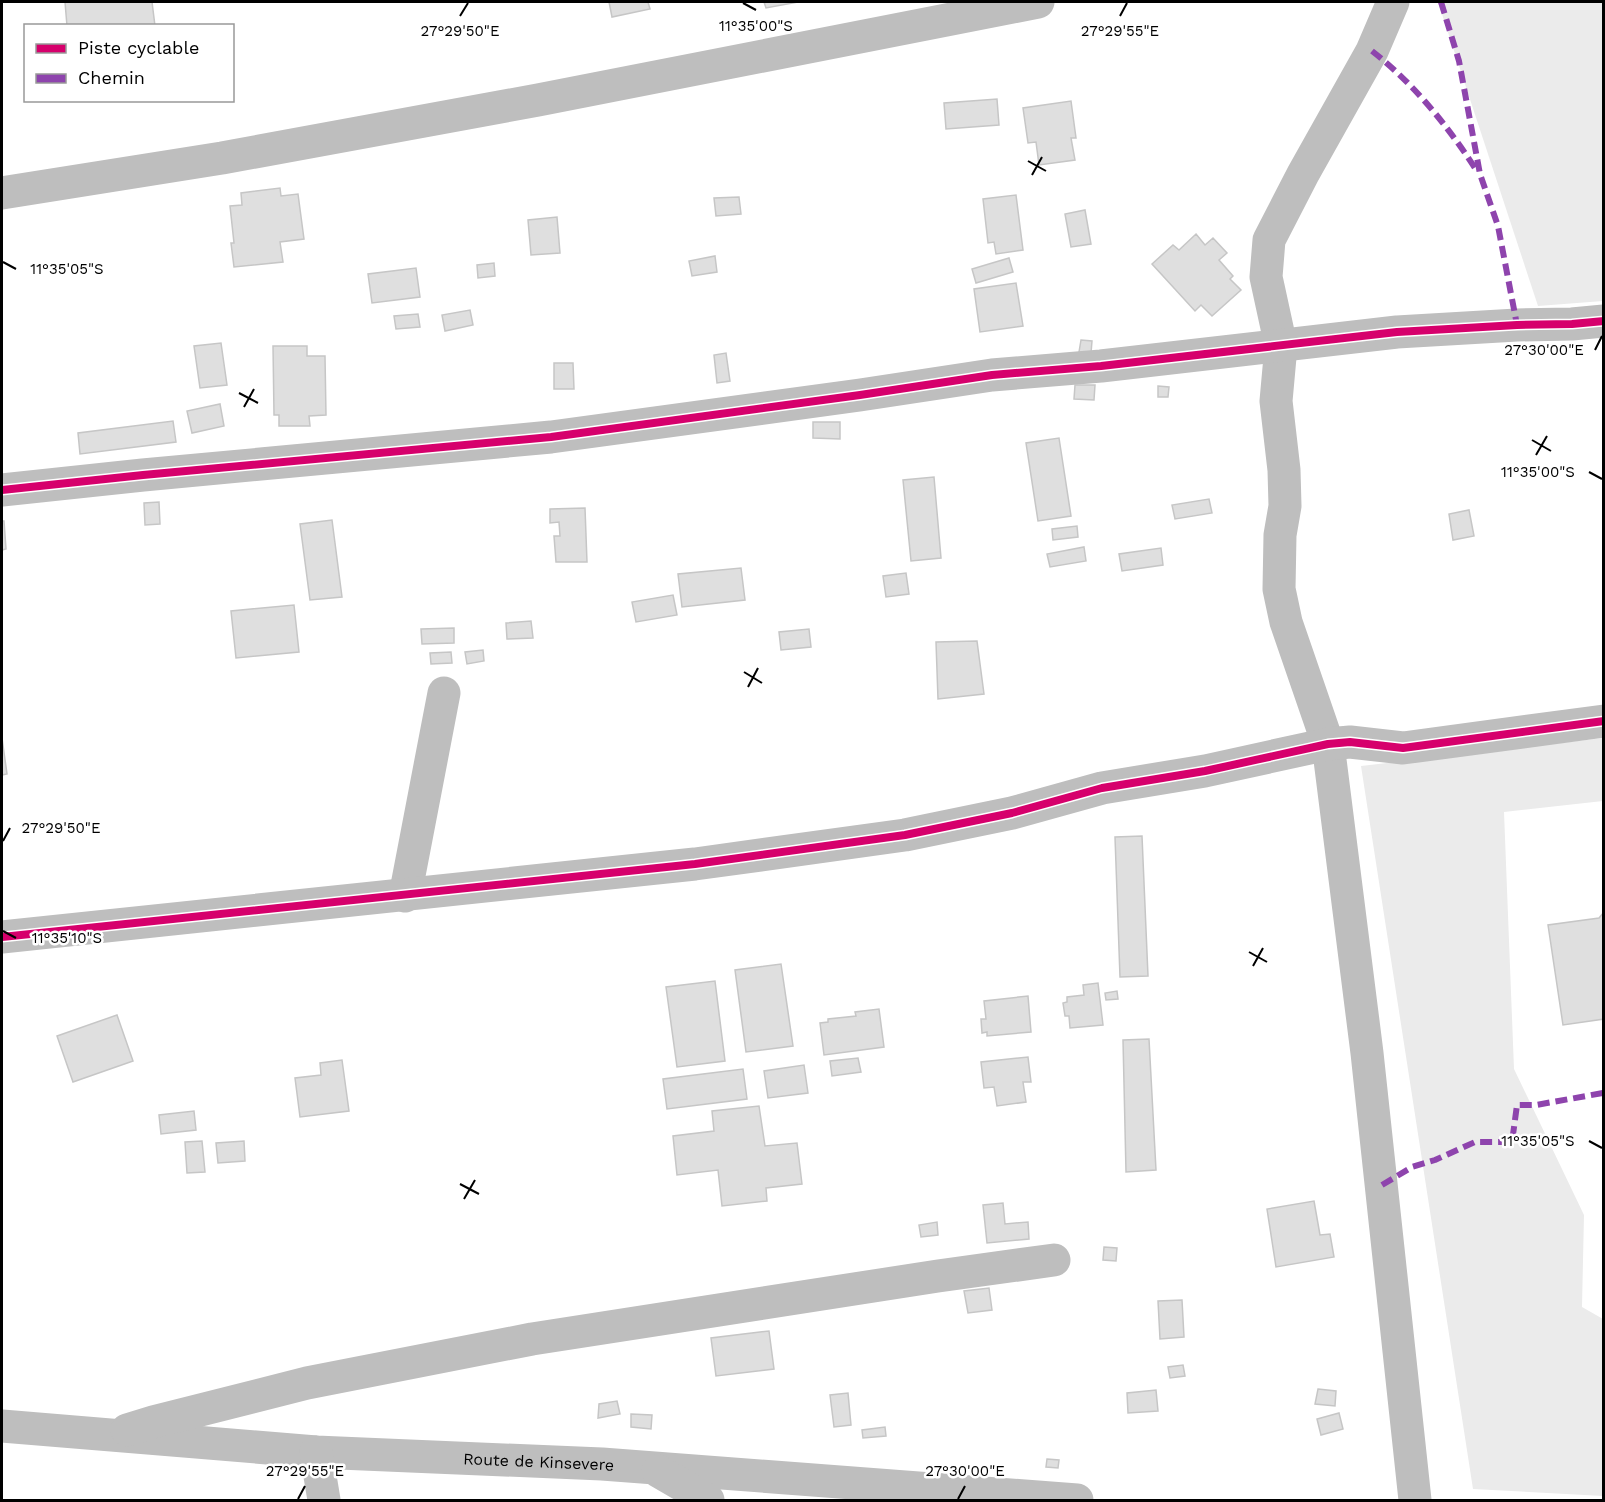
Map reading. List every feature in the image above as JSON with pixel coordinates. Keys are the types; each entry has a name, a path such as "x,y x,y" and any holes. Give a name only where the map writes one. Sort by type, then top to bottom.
{"street":[{"path":"2,193 245,154 538,100 1038,2"},
{"path":"1393,2 1372,51 1269,240 1266,277 1281,346 1276,401 1285,482 1285,506 1280,535 1279,589 1286,622 1328,744 1369,1064 1415,1500"},
{"path":"2,490 551,437 992,375 1101,366 1397,332 1604,321"},
{"path":"405,896 444,693"},
{"path":"2,937 695,864 905,835 1012,813 1102,788 1205,771 1328,744 1350,742 1403,748 1604,721"},
{"path":"112,1435 153,1422 307,1383 520,1341 1054,1260"},
{"name":"Route de Kinsevere","path":"2,1426 316,1452 652,1467 1077,1500"},
{"path":"316,1452 324,1500"},
{"path":"652,1467 708,1500"}],"shaded area":[{"path":"1438,2 1603,2 1603,301 1538,306"},
{"path":"1603,738 1603,801 1504,812 1514,1069 1584,1215 1582,1307 1603,1319 1603,1496 1473,1489 1361,766"}],"building":[{"path":"65,2 152,2 155,24 67,24"},
{"path":"609,2 648,2 650,9 612,17"},
{"path":"764,2 798,2 766,8"},
{"path":"997,99 999,125 946,129 944,103"},
{"path":"1071,101 1076,138 1071,138 1075,160 1039,165 1036,142 1028,143 1023,108"},
{"path":"280,188 281,196 298,194 304,239 280,242 283,262 234,267 230,206 242,205 241,193"},
{"path":"1016,195 1023,250 996,254 994,242 988,243 983,199"},
{"path":"739,197 741,214 716,216 714,198"},
{"path":"1085,210 1091,244 1071,247 1065,214"},
{"path":"557,217 560,253 531,255 528,220"},
{"path":"1196,234 1205,245 1213,238 1227,253 1219,260 1233,276 1230,279 1241,290 1212,316 1201,305 1195,311 1152,264 1173,245 1179,250"},
{"path":"715,256 717,272 692,276 689,261"},
{"path":"1009,258 1013,272 976,283 972,269"},
{"path":"494,263 495,276 478,278 477,265"},
{"path":"416,268 420,297 372,303 368,274"},
{"path":"1016,283 1023,326 980,332 974,289"},
{"path":"470,310 473,325 445,331 442,315"},
{"path":"418,314 420,327 396,329 394,316"},
{"path":"1081,340 1092,341 1091,353 1079,352"},
{"path":"221,343 227,385 200,388 194,346"},
{"path":"273,346 307,346 307,356 325,356 326,415 309,416 310,426 279,426 279,415 274,415"},
{"path":"726,353 730,381 717,383 714,355"},
{"path":"554,363 573,363 574,389 554,389"},
{"path":"1075,385 1095,385 1094,400 1074,399"},
{"path":"1158,386 1169,387 1168,397 1158,397"},
{"path":"220,404 224,426 192,433 187,411"},
{"path":"173,421 176,442 80,454 78,433"},
{"path":"813,422 840,422 840,439 813,438"},
{"path":"1059,438 1071,516 1038,521 1026,443"},
{"path":"934,477 941,558 911,561 903,480"},
{"path":"1209,499 1212,513 1175,519 1172,505"},
{"path":"159,502 160,524 145,525 144,503"},
{"path":"585,508 587,562 556,562 554,536 560,536 559,522 550,523 550,509"},
{"path":"1469,510 1474,536 1453,540 1449,514"},
{"path":"332,520 342,597 310,600 300,524"},
{"path":"2,521 4,521 6,549 2,550"},
{"path":"1077,526 1078,537 1053,540 1052,529"},
{"path":"1084,547 1086,561 1050,567 1047,554"},
{"path":"1161,548 1163,565 1122,571 1119,554"},
{"path":"741,568 745,600 682,607 678,574"},
{"path":"906,573 909,594 886,597 883,576"},
{"path":"673,595 677,615 636,622 632,602"},
{"path":"294,605 299,652 236,658 231,611"},
{"path":"531,621 533,638 507,639 506,623"},
{"path":"454,628 454,643 422,644 421,629"},
{"path":"809,629 811,647 781,650 779,632"},
{"path":"977,641 984,694 938,699 936,642"},
{"path":"483,650 484,661 467,664 465,652"},
{"path":"451,652 452,663 431,664 430,653"},
{"path":"2,738 7,774 2,775"},
{"path":"1142,836 1148,976 1120,977 1115,837"},
{"path":"1604,912 1604,1019 1563,1025 1548,925 1599,918"},
{"path":"781,964 793,1046 746,1052 735,970"},
{"path":"715,981 725,1061 677,1067 666,987"},
{"path":"1098,983 1103,1025 1070,1028 1069,1016 1065,1016 1063,1003 1067,1002 1067,997 1084,995 1083,985"},
{"path":"1117,991 1118,999 1106,1000 1105,993"},
{"path":"1028,996 1031,1032 987,1036 987,1032 982,1033 981,1019 986,1019 984,1001"},
{"path":"879,1009 884,1047 824,1055 820,1023 828,1022 828,1019 856,1016 855,1012"},
{"path":"117,1015 133,1061 73,1082 57,1036"},
{"path":"1149,1039 1156,1170 1126,1172 1123,1040"},
{"path":"1028,1057 1031,1082 1023,1082 1026,1102 997,1106 994,1087 984,1088 981,1062"},
{"path":"858,1058 861,1072 832,1076 830,1061"},
{"path":"342,1060 349,1111 300,1117 295,1078 321,1075 320,1063"},
{"path":"804,1065 808,1093 768,1098 764,1071"},
{"path":"743,1069 747,1099 667,1109 663,1079"},
{"path":"759,1106 765,1146 797,1143 802,1184 766,1188 767,1201 722,1206 718,1170 677,1175 673,1136 714,1131 712,1111"},
{"path":"194,1111 196,1130 161,1134 159,1115"},
{"path":"202,1141 205,1172 187,1173 185,1142"},
{"path":"244,1141 245,1161 218,1163 216,1143"},
{"path":"1314,1201 1320,1235 1330,1234 1334,1257 1276,1267 1267,1209"},
{"path":"1003,1203 1005,1224 1028,1222 1029,1239 987,1243 983,1205"},
{"path":"937,1222 938,1235 921,1237 919,1225"},
{"path":"1104,1247 1117,1248 1116,1261 1103,1260"},
{"path":"989,1288 992,1310 968,1313 964,1291"},
{"path":"1182,1300 1184,1337 1160,1339 1158,1301"},
{"path":"769,1331 774,1369 716,1376 711,1338"},
{"path":"1183,1365 1185,1376 1170,1378 1168,1367"},
{"path":"1318,1389 1336,1391 1335,1406 1315,1404"},
{"path":"1156,1390 1158,1411 1128,1413 1127,1393"},
{"path":"848,1393 851,1425 834,1427 830,1395"},
{"path":"617,1401 620,1414 598,1418 599,1404"},
{"path":"1339,1413 1343,1429 1321,1435 1317,1419"},
{"path":"631,1414 652,1415 651,1429 631,1427"},
{"path":"885,1427 886,1436 863,1438 862,1430"},
{"path":"1047,1459 1059,1460 1058,1468 1046,1467"}],"marked path":[{"path":"1441,2 1459,61 1480,174 1498,226 1517,325"},
{"path":"1372,51 1428,105 1475,168"},
{"path":"1382,1185 1412,1167 1435,1160 1475,1142 1512,1142 1517,1105 1536,1105 1603,1093"}],"cycle path":[{"path":"2,490 551,437 992,375 1101,366 1397,332 1604,321"},
{"path":"2,937 695,864 905,835 1012,813 1102,788 1205,771 1328,744 1350,742 1403,748 1604,721"}]}
